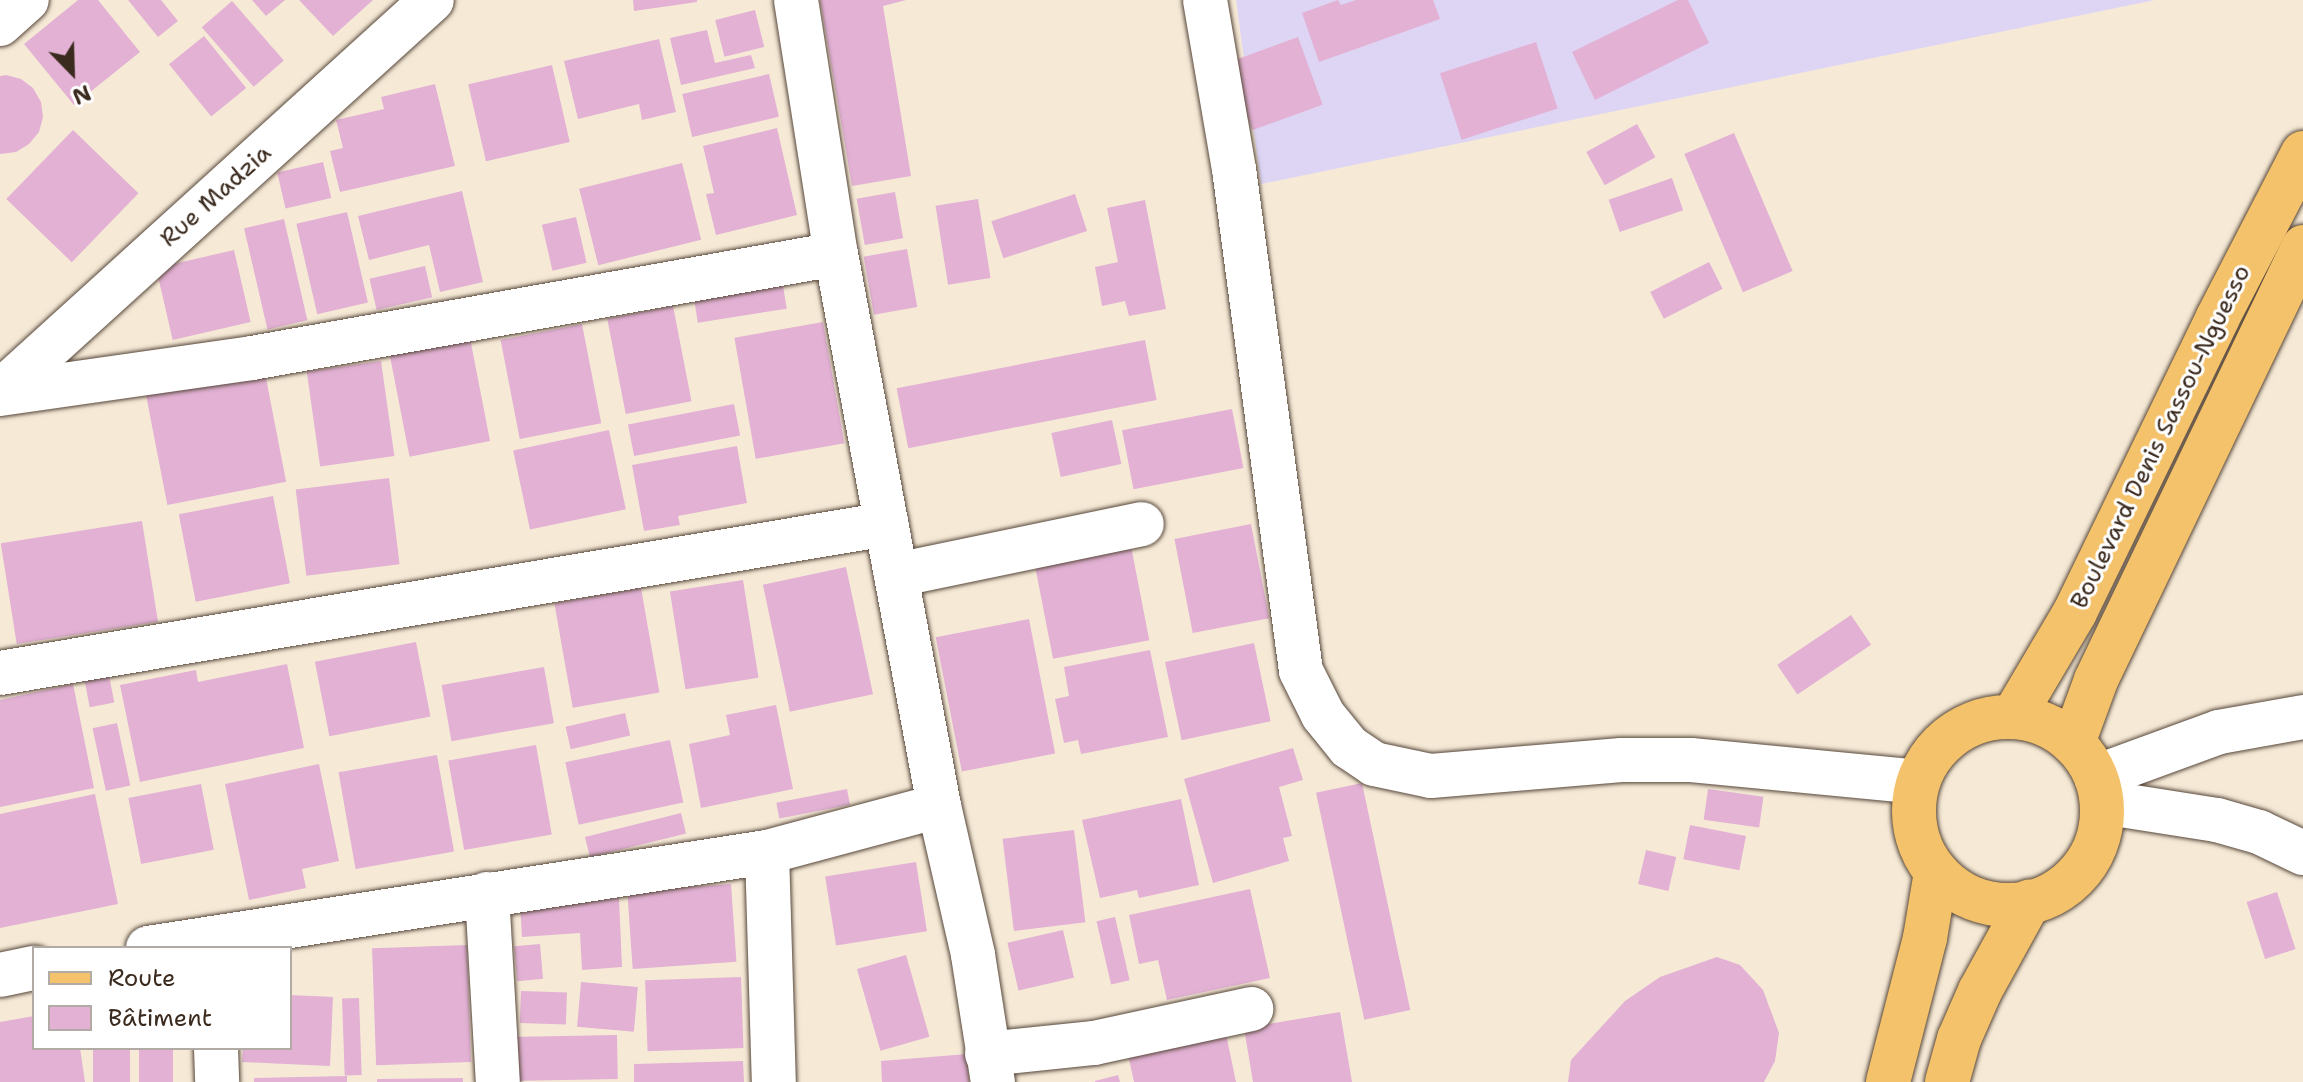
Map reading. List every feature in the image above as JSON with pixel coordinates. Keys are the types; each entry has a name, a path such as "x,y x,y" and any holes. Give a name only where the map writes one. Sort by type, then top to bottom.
{"main road":[{"name":"Boulevard Denis Sassou-Nguesso","path":"2013,717 2075,612 2217,319 2303,153"},
{"name":"Boulevard Denis Sassou-Nguesso","path":"2090,774 2096,680 2303,247"},
{"path":"2013,717 2056,729 2090,774 2097,840 2078,873 2064,886 2029,902 2003,905 1978,900 1955,889 1936,872 1915,830 1913,805 1918,782 1936,750 1965,727 1988,719 2013,717"},
{"path":"1888,1082 1925,938 1936,872"},
{"path":"1947,1082 1959,1039 1980,991 2029,902"}],"street":[{"path":"0,24 27,0"},
{"name":"Rue Madzia","path":"0,393 432,0"},
{"path":"796,0 836,254 939,806 973,955 990,1068 1251,1009"},
{"path":"1205,0 1234,169 1301,671 1323,715 1349,747 1374,764 1431,776 1621,760 1691,760 1918,782"},
{"path":"0,393 252,358 836,254"},
{"path":"0,673 887,524"},
{"path":"896,575 1142,524"},
{"path":"2090,774 2219,732 2303,717"},
{"path":"2090,774 2259,832 2303,853"},
{"path":"170,946 213,942 487,894 767,852 939,806"},
{"path":"767,852 774,1082"},
{"path":"487,894 498,1082"},
{"path":"0,975 32,968"},
{"path":"216,1050 217,1082"}],"shaded area":[{"path":"1236,0 2155,0 1261,184"}],"building":[{"path":"78,0 98,0 140,52 74,105 24,44"},
{"path":"128,0 161,0 178,21 158,37"},
{"path":"252,0 285,0 266,16"},
{"path":"299,0 373,0 333,36"},
{"path":"633,0 697,0 697,2 634,11"},
{"path":"820,0 906,0 883,6 911,176 852,186"},
{"path":"1338,0 1341,5 1356,0 1433,0 1440,19 1319,62 1302,13"},
{"path":"1678,0 1688,0 1709,43 1595,100 1572,52"},
{"path":"232,1 284,61 254,87 202,27"},
{"path":"755,10 764,47 724,57 715,20"},
{"path":"707,30 715,63 751,55 755,68 681,85 670,38"},
{"path":"204,36 246,88 211,116 169,64"},
{"path":"1298,37 1323,105 1252,130 1228,63"},
{"path":"659,39 676,112 642,120 639,104 578,119 564,61"},
{"path":"1536,42 1558,109 1462,140 1440,73"},
{"path":"552,65 570,142 486,161 468,84"},
{"path":"769,74 779,117 692,137 682,94"},
{"path":"0,76 21,79 33,88 41,102 43,117 39,132 29,144 16,152 0,154"},
{"path":"435,84 455,166 340,192 330,151 343,148 336,120 384,109 381,97"},
{"path":"1637,124 1655,157 1605,185 1586,152"},
{"path":"777,128 797,215 716,235 706,194 714,193 703,146"},
{"path":"73,130 138,193 72,262 6,199"},
{"path":"1734,133 1793,271 1743,292 1684,154"},
{"path":"323,162 331,198 286,209 277,173"},
{"path":"682,163 701,240 598,265 579,189"},
{"path":"1672,178 1683,210 1620,232 1609,200"},
{"path":"462,191 483,282 440,292 429,245 369,260 358,216"},
{"path":"895,192 903,238 865,245 857,199"},
{"path":"1075,194 1087,231 1003,258 991,221"},
{"path":"978,199 991,278 948,285 936,206"},
{"path":"1145,200 1166,309 1129,316 1125,301 1102,306 1095,267 1118,262 1107,208"},
{"path":"347,212 368,303 317,314 296,224"},
{"path":"576,217 587,263 552,271 542,225"},
{"path":"284,219 307,320 267,330 244,228"},
{"path":"907,249 917,307 874,315 864,257"},
{"path":"234,250 251,322 173,340 156,268"},
{"path":"1709,262 1723,289 1664,319 1650,292"},
{"path":"425,266 432,297 377,310 369,279"},
{"path":"782,279 787,309 698,323 693,293"},
{"path":"673,306 692,401 626,414 607,319"},
{"path":"823,322 844,443 756,459 734,338"},
{"path":"582,324 601,423 520,439 501,340"},
{"path":"470,338 490,441 410,457 390,354"},
{"path":"1145,340 1157,400 908,448 897,388"},
{"path":"381,361 394,456 320,467 307,371"},
{"path":"264,368 286,482 167,505 145,391"},
{"path":"734,404 740,435 634,456 628,425"},
{"path":"1232,409 1243,468 1134,489 1122,430"},
{"path":"1112,420 1121,464 1061,477 1051,433"},
{"path":"609,430 626,509 530,530 513,450"},
{"path":"737,446 747,503 678,516 680,525 644,531 632,465"},
{"path":"389,478 400,564 306,576 296,489"},
{"path":"273,496 290,583 196,602 179,514"},
{"path":"142,521 158,622 17,644 1,543"},
{"path":"1251,524 1269,618 1193,633 1174,539"},
{"path":"1130,541 1149,640 1053,659 1034,560"},
{"path":"846,567 873,694 790,712 763,585"},
{"path":"743,580 758,678 685,689 670,592"},
{"path":"641,588 659,692 573,708 554,603"},
{"path":"1851,615 1871,645 1797,695 1777,665"},
{"path":"1029,619 1055,753 962,772 936,637"},
{"path":"416,642 431,717 329,736 315,662"},
{"path":"1254,643 1271,721 1182,740 1165,662"},
{"path":"1150,650 1168,737 1081,754 1078,740 1064,743 1055,699 1069,696 1064,667"},
{"path":"287,664 304,748 140,782 120,685 196,670 198,682"},
{"path":"544,667 554,723 451,741 442,685"},
{"path":"108,670 114,702 90,707 83,675"},
{"path":"73,684 94,788 0,807 0,700"},
{"path":"776,705 793,789 701,808 689,744 730,735 726,715"},
{"path":"625,713 630,735 571,749 566,727"},
{"path":"117,723 130,786 106,791 93,728"},
{"path":"670,740 683,803 579,825 565,762"},
{"path":"536,745 552,835 464,850 448,760"},
{"path":"1293,748 1303,780 1279,787 1292,836 1283,838 1289,861 1213,883 1184,779"},
{"path":"437,755 454,852 356,869 339,772"},
{"path":"319,764 339,861 302,869 306,888 249,900 225,784"},
{"path":"1362,783 1410,1010 1364,1020 1316,793"},
{"path":"201,784 214,850 141,864 128,798"},
{"path":"847,789 850,805 779,818 776,803"},
{"path":"1708,789 1763,797 1759,827 1704,820"},
{"path":"95,794 118,904 0,928 0,814"},
{"path":"1181,799 1199,885 1139,898 1137,890 1100,898 1082,820"},
{"path":"681,813 686,833 590,857 585,837"},
{"path":"1690,825 1746,836 1739,870 1683,859"},
{"path":"1074,830 1085,922 1014,931 1003,839"},
{"path":"1646,850 1676,857 1668,891 1638,884"},
{"path":"916,862 927,931 836,946 825,876"},
{"path":"731,884 736,962 633,969 627,891"},
{"path":"1250,889 1270,978 1167,1000 1158,960 1139,964 1129,915"},
{"path":"2277,892 2296,949 2265,959 2247,902"},
{"path":"619,898 622,967 582,970 580,933 522,937 520,905"},
{"path":"1115,917 1130,980 1111,985 1096,921"},
{"path":"1063,930 1074,978 1018,991 1007,943"},
{"path":"540,944 543,979 517,981 514,946"},
{"path":"467,945 471,1062 376,1065 372,948"},
{"path":"906,955 929,1037 880,1051 857,969"},
{"path":"1717,957 1740,965 1763,990 1779,1033 1775,1061 1764,1082 1568,1082 1571,1060 1625,1001 1660,977"},
{"path":"741,977 743,1048 648,1051 645,980"},
{"path":"581,982 638,987 634,1032 577,1027"},
{"path":"521,991 567,993 566,1025 520,1023"},
{"path":"292,995 333,997 330,1066 242,1062 243,1050 292,1050"},
{"path":"359,998 362,1075 345,1076 342,999"},
{"path":"1340,1012 1352,1082 1253,1082 1244,1028"},
{"path":"32,1016 32,1050 80,1050 85,1082 0,1082 0,1022"},
{"path":"1225,1029 1236,1082 1134,1082 1127,1050"},
{"path":"617,1035 618,1079 510,1081 509,1037"},
{"path":"93,1050 130,1050 130,1082 93,1082"},
{"path":"139,1050 173,1050 173,1082 139,1082"},
{"path":"967,1054 969,1082 882,1082 881,1061"},
{"path":"743,1061 744,1082 634,1082 634,1064"},
{"path":"1118,1075 1120,1082 1095,1082 1095,1081"},
{"path":"347,1076 347,1082 254,1082 254,1078"},
{"path":"463,1078 463,1082 377,1082 377,1079"}]}
